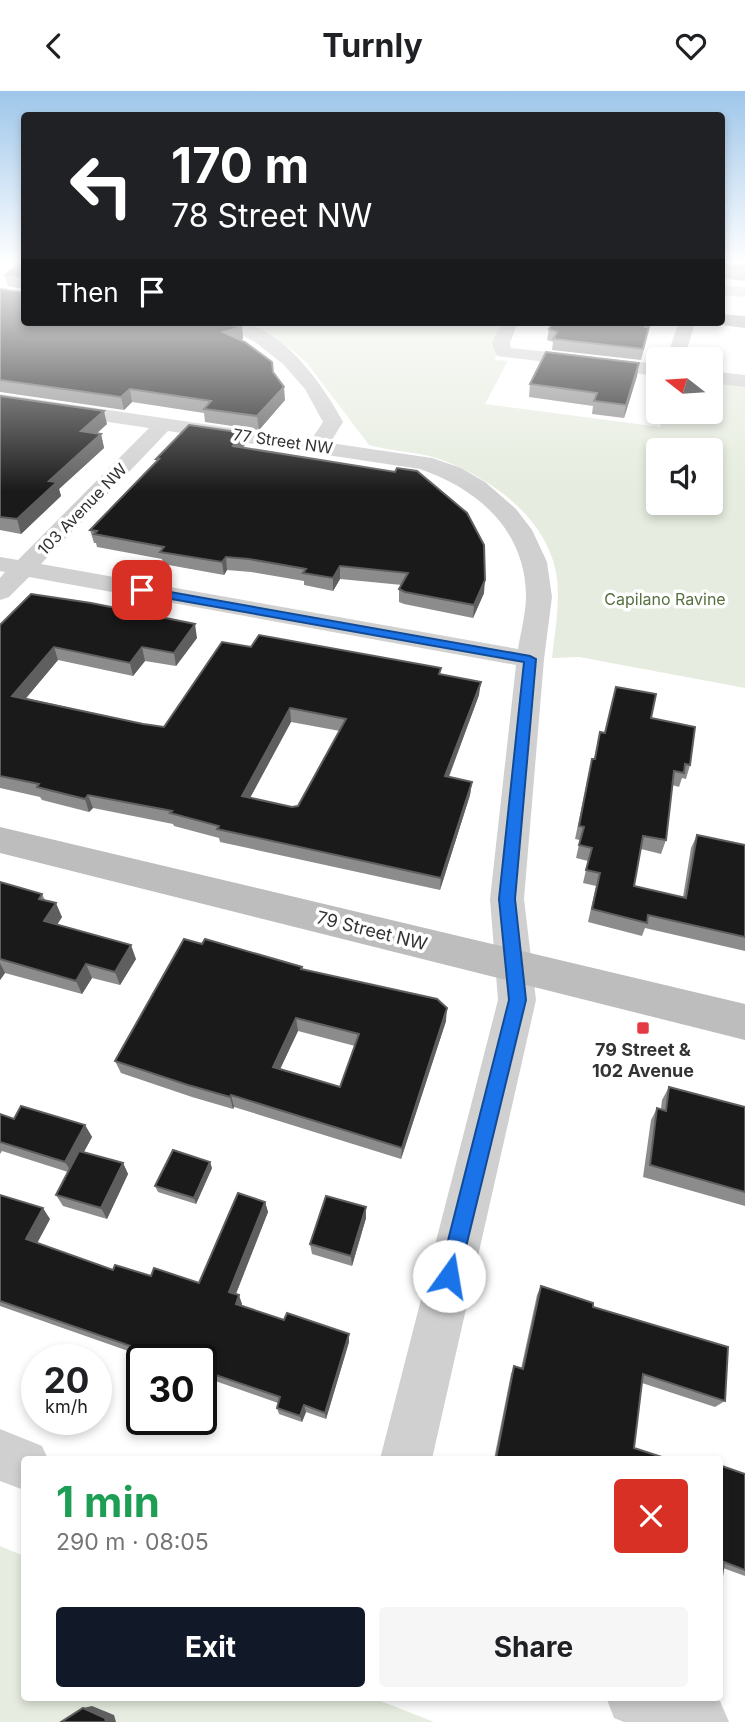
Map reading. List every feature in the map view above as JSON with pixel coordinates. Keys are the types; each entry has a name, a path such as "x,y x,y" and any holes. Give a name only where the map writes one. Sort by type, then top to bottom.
{"street":[{"path":"262,338 271,342 308,378 333,422 318,446"},
{"path":"503,338 503,352 646,369"},
{"path":"723,378 745,381"},
{"name":"77 Street NW","path":"0,400 425,463 453,473 477,487 508,515 520,530 535,562 539,597 530,659 507,899 508,933 516,966 517,1000 407,1456"},
{"name":"103 Avenue NW","path":"0,592 12,566 164,424"},
{"path":"12,566 530,659"},
{"name":"79 Street NW","path":"0,840 745,1022"},
{"path":"0,1455 21,1463"},
{"path":"645,1701 699,1722"}],"green space":[{"name":"Capilano Ravine","path":"272,338 501,338 495,360 508,361 485,404 660,427 661,424 723,424 723,383 745,386 745,688 579,657 552,658 558,604 556,572 541,534 528,517 497,489 461,468 433,457 369,445 299,356"},
{"path":"0,1546 21,1555 21,1701 381,1701 434,1722 0,1722"}],"building":[{"path":"0,338 236,338 272,362 273,372 284,387 257,416 204,409 211,401 130,389 121,397 0,380"},
{"path":"554,338 646,338 643,349"},
{"path":"546,352 639,363 626,405 594,401 597,393 530,384"},
{"path":"0,396 104,411 81,431 101,434 49,481 57,482 17,519 0,517"},
{"path":"189,425 244,433 233,446 395,472 397,468 417,471 467,513 484,545 485,580 474,605 405,592 399,589 408,573 340,566 333,578 303,573 306,569 249,559 226,557 222,562 160,552 164,547 94,534 97,531 90,530"},
{"path":"31,594 195,624 174,653 142,647 130,663 54,647 12,696 164,727 222,642 251,647 259,635 441,668 439,674 481,682 445,776 472,782 441,878 217,829 219,826 170,813 172,811 88,795 85,799 37,787 39,784 0,776 0,625","holes":["290,708 346,719 298,806 242,796"]},
{"path":"616,687 656,694 651,718 695,727 690,765 685,764 684,773 674,771 666,840 643,836 634,886 686,898 697,835 745,845 745,937 648,915 647,923 592,909 600,873 586,870 592,848 579,845 584,827 579,826 592,759 595,759 600,732 605,733"},
{"path":"0,882 42,894 39,899 56,903 44,921 131,945 115,972 86,964 76,981 0,959"},
{"path":"184,939 202,944 205,939 302,967 301,969 437,999 447,1008 402,1148 115,1061","holes":["296,1018 359,1034 340,1087 273,1067"]},
{"path":"669,1087 745,1107 745,1192 650,1165 657,1108 666,1111"},
{"path":"21,1106 85,1125 65,1162 0,1142 0,1114 14,1119"},
{"path":"173,1150 210,1162 194,1198 155,1186"},
{"path":"79,1151 123,1163 101,1208 56,1195"},
{"path":"238,1193 265,1202 229,1292 239,1295 236,1304 284,1320 287,1313 349,1334 325,1413 304,1405 300,1416 277,1408 280,1397 217,1375 217,1344 126,1344 0,1301 0,1195 43,1208 26,1239 113,1270 115,1265 151,1276 154,1268 199,1283"},
{"path":"326,1196 366,1207 351,1256 310,1244"},
{"path":"541,1286 593,1303 593,1307 728,1347 725,1401 643,1374 634,1448 659,1456 497,1456 514,1366 523,1369"},
{"path":"723,1466 745,1474 745,1570 724,1562 723,1570"},
{"path":"83,1708 105,1718 106,1722 61,1722"}],"place":[{"name":"79 Street & 102 Avenue","path":"643,1028"}],"route":[{"path":"142,590 530,659 507,899 508,933 516,966 517,1000 449,1276"}]}
